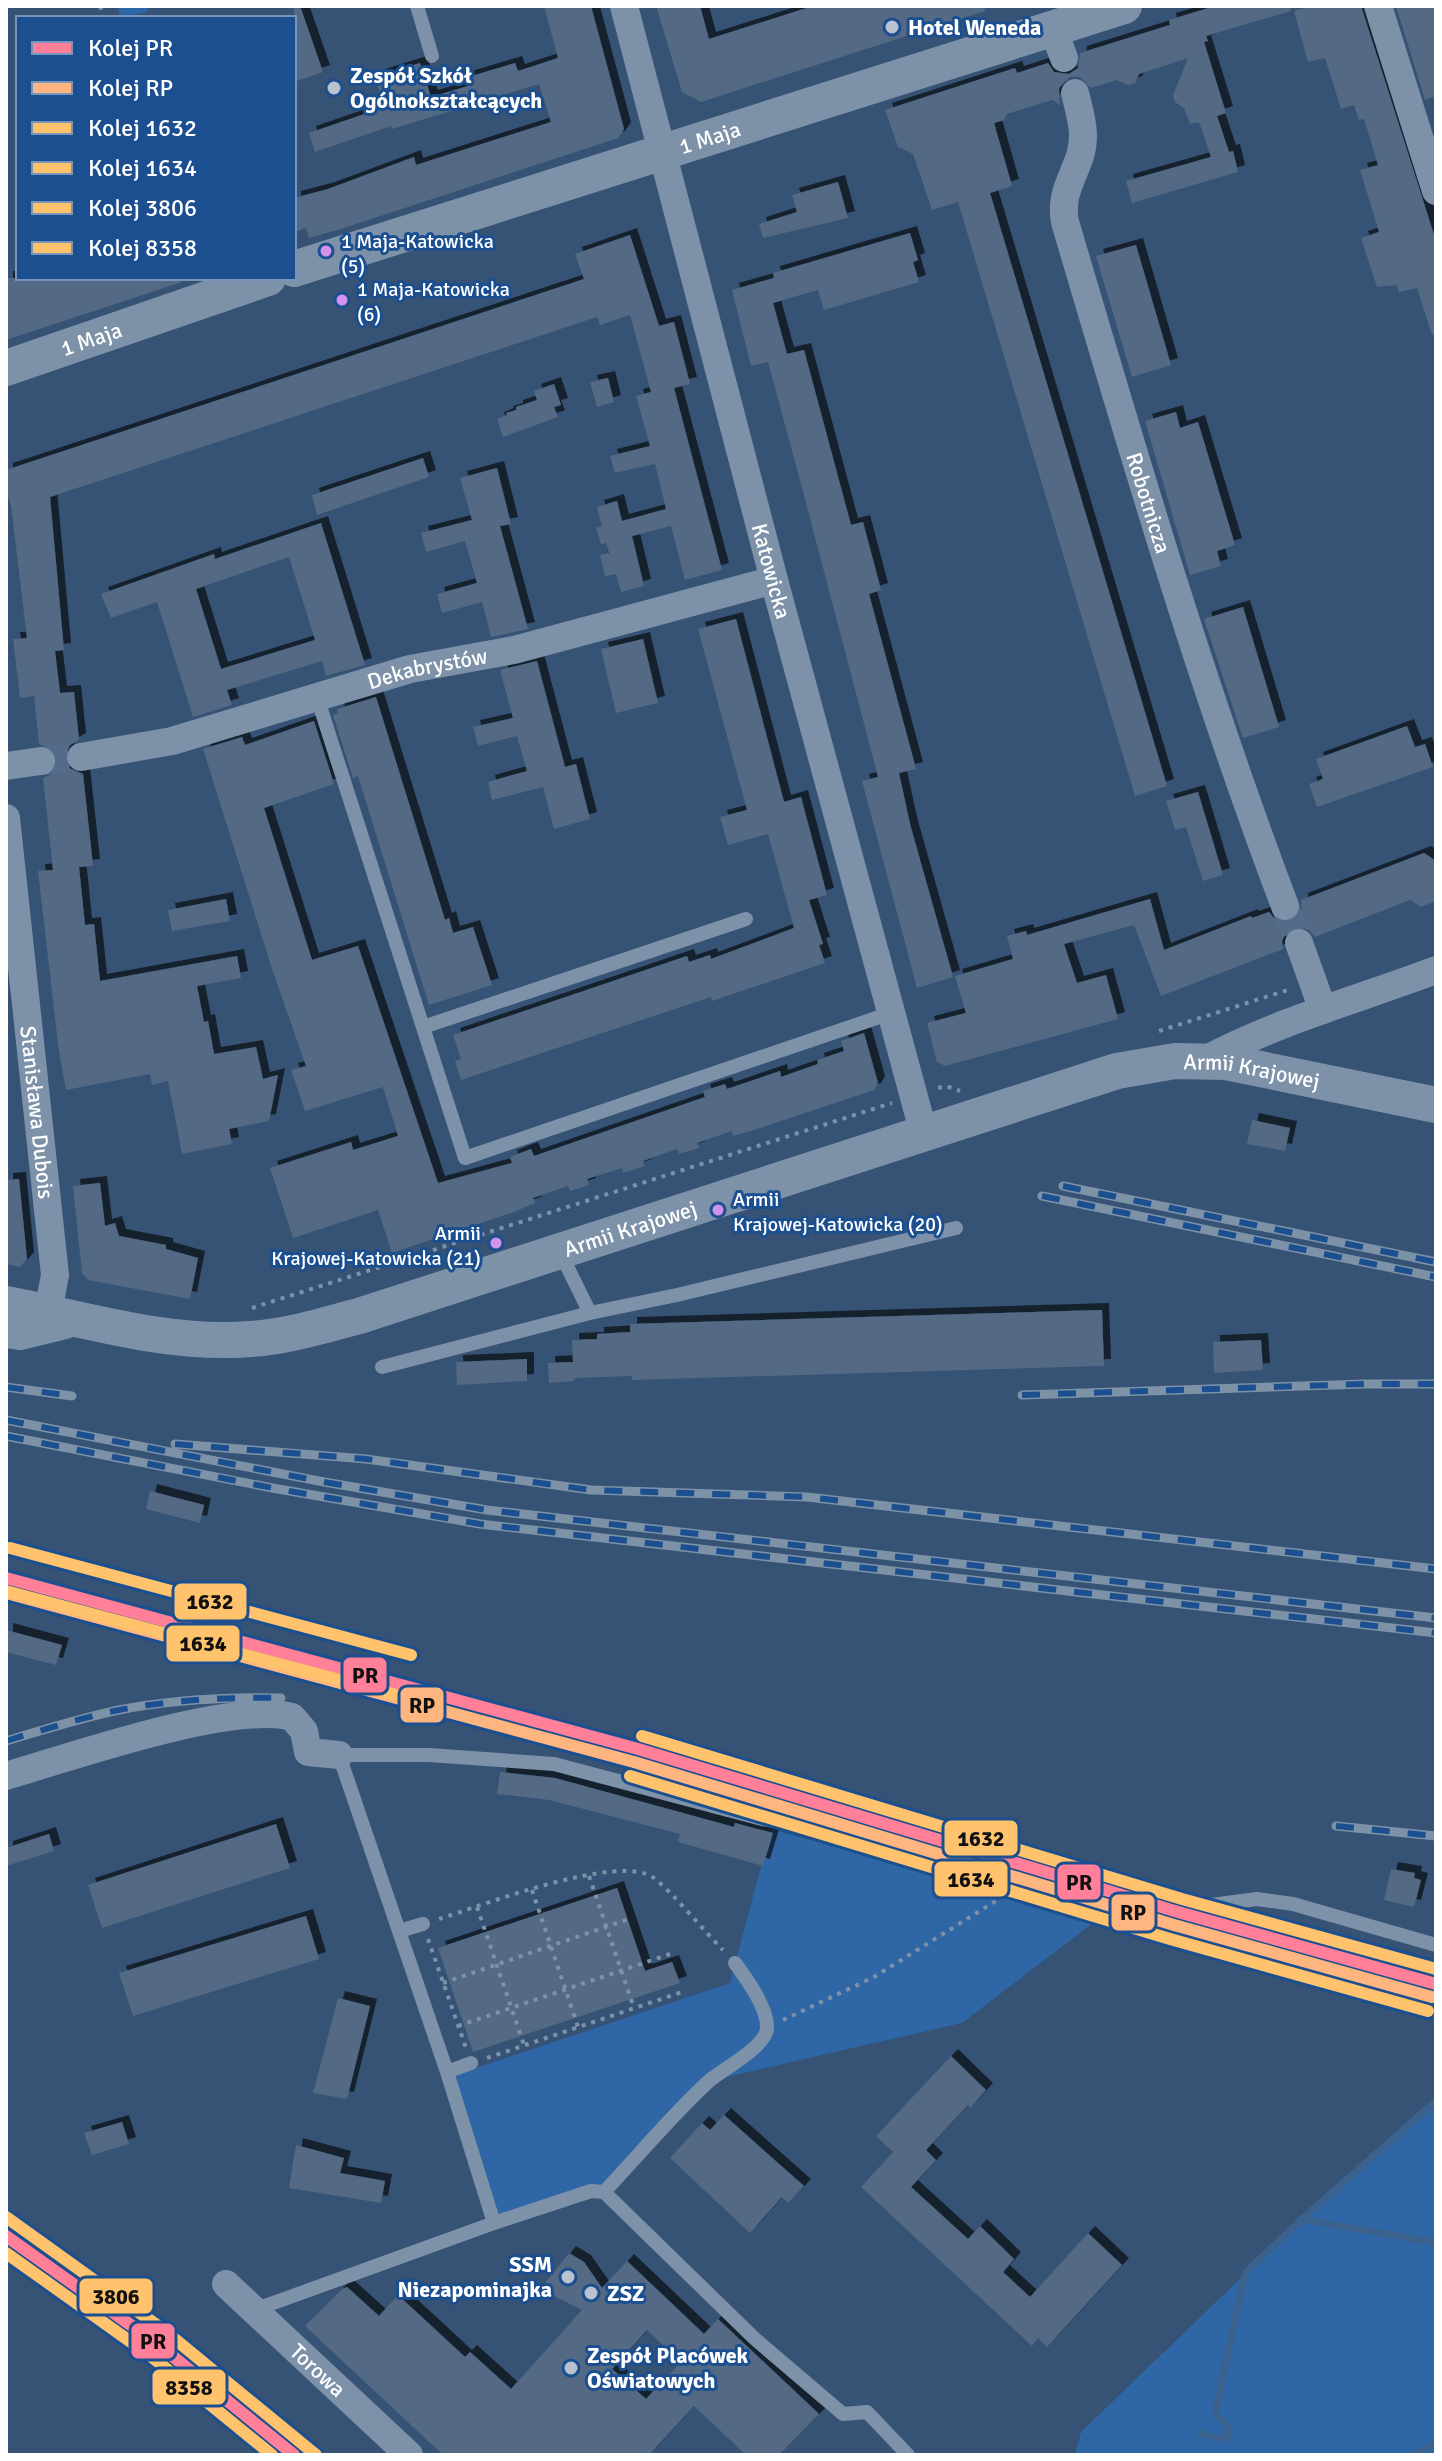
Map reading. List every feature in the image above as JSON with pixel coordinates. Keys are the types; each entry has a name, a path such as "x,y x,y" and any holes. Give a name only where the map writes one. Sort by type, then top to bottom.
{"street":[{"name":"Katowicka","path":"624,6 774,580 924,1134"},
{"path":"1378,6 1436,191"},
{"name":"1 Maja","path":"296,268 662,152 1058,44 1108,9"},
{"name":"Robotnicza","path":"1075,93 1083,138 1080,156 1064,195 1065,222 1202,677 1285,906"},
{"name":"1 Maja","path":"6,368 262,280"},
{"name":"Dekabrystów","path":"81,757 172,741 410,669 514,650 774,580"},
{"path":"6,766 41,761"},
{"name":"Stanisława Dubois","path":"6,818 55,1275 63,1315"},
{"path":"1299,943 1323,1010"},
{"path":"1205,1060 1229,1047 1323,1010 1436,970"},
{"name":"Armii Krajowej","path":"6,1304 158,1334 217,1341 292,1333 359,1316 1117,1071 1175,1061 1205,1060 1255,1067 1436,1105"},
{"path":"6,1330 20,1332 63,1315"},
{"path":"6,1776 150,1735 263,1714 292,1717 304,1731 308,1752 339,1755"},
{"name":"Torowa","path":"226,2284 409,2455"}],"lane":[{"path":"417,6 432,56"},
{"path":"317,697 465,1158 891,1013"},
{"path":"423,1027 746,919"},
{"path":"382,1367 590,1313 956,1228"},
{"path":"559,1250 590,1313"},
{"path":"494,2223 447,2072 339,1755 429,1755 554,1764 762,1819 826,1830 1436,2005"},
{"path":"1144,1921 1211,1905 1257,1899 1293,1904 1436,1945"},
{"path":"399,1931 423,1924"},
{"path":"604,2192 709,2081 754,2048 767,2028 756,1992 735,1963"},
{"path":"447,2072 471,2063"},
{"path":"254,2310 494,2223 591,2191 604,2192 755,2339 843,2414 867,2412 908,2455"}],"path":[{"path":"934,1089 946,1086 969,1093"},
{"path":"247,1309 899,1101"},
{"path":"685,1991 471,2063 423,1924 572,1877 637,1871 653,1878 735,1963"},
{"path":"589,1876 634,2008"},
{"path":"767,2028 874,1977 963,1924 1020,1885"},
{"path":"532,1890 578,2027"},
{"path":"477,1907 524,2045"},
{"path":"443,1983 632,1918"},
{"path":"458,2026 670,1954"}],"shaded area":[{"path":"118,6 147,6 148,12 120,16"},
{"path":"771,1829 1097,1920 962,2023 709,2081 604,2192 494,2223 456,2077 730,1983"},
{"path":"1436,2101 1436,2455 1075,2455 1081,2432 1302,2219"}],"building":[{"path":"294,6 300,6 323,72 296,81 296,16"},
{"path":"544,6 591,6 624,129 618,138 341,229 309,238 306,228 296,231 296,197 414,157 416,165 551,122 539,84 392,129 391,126 315,152 309,133 385,107 375,77 420,63 431,97 468,86 465,78 515,63 518,71 558,58"},
{"path":"656,6 700,6 709,39 813,6 984,6 985,11 701,102 682,92"},
{"path":"1215,6 1290,6 1291,11 1206,36 1208,41 1204,42 1226,113 1217,116 1229,152 1233,151 1238,172 1132,203 1126,181 1211,157 1199,122 1190,124 1184,108 1175,102 1173,95 1188,58 1139,74 1135,83 1128,85 1117,80 1091,88 1080,77 1070,77 1059,88 1060,105 1052,100 1007,114 1004,120 994,123 1012,186 990,193 1167,786 1135,796 958,202 932,210 913,154 898,147 885,110 1015,68 1017,73 1048,63 1054,72 1069,74 1078,68 1080,53 1170,25 1169,20"},
{"path":"1311,6 1361,6 1436,241 1436,334 1432,335 1417,288 1399,292 1396,285 1377,287 1361,238 1379,232 1360,170 1378,165 1364,119 1359,120 1354,105 1341,109 1325,58 1308,62 1294,11"},
{"path":"1396,6 1436,6 1436,96 1425,100"},
{"path":"838,182 848,218 763,238 759,224 797,212 792,195"},
{"path":"910,233 918,260 913,262 919,282 824,310 818,290 773,303 787,354 804,350 851,525 863,522 881,590 869,594 916,769 899,773 910,824 953,977 917,988 862,781 878,777 801,484 768,362 751,366 732,290 774,278 773,273"},
{"path":"630,235 659,326 674,322 690,384 674,388 722,570 685,580 671,526 632,536 644,586 621,592 616,574 605,576 600,555 609,553 606,543 601,544 596,528 602,526 597,507 617,501 622,521 666,509 655,464 615,473 610,456 650,446 636,396 651,392 630,315 600,325 597,317 50,497 64,650 55,651 60,693 74,692 79,740 70,745 64,759 69,768 83,774 93,866 79,867 85,925 94,924 100,981 237,956 241,978 197,986 214,1054 256,1047 263,1079 278,1075 269,1121 229,1129 232,1144 182,1154 168,1081 152,1085 150,1074 66,1090 38,871 53,870 43,778 52,774 58,759 54,750 39,744 34,696 20,698 13,639 27,638 11,506 6,490 6,470 584,279 575,254"},
{"path":"1136,245 1171,365 1132,377 1096,256"},
{"path":"6,278 182,280 182,282 6,340"},
{"path":"608,378 614,402 597,407 590,382"},
{"path":"554,384 561,405 554,407 558,417 503,437 497,419 516,410 516,407 537,400 534,391"},
{"path":"1176,412 1180,428 1198,422 1235,545 1217,551 1221,566 1190,575 1145,421"},
{"path":"423,458 429,477 317,515 312,495"},
{"path":"497,468 511,524 500,526 528,629 491,637 482,602 442,613 437,594 477,583 465,541 426,552 421,533 472,520 460,478"},
{"path":"321,523 365,665 326,676 322,661 227,690 232,705 193,717 157,602 111,618 101,594 214,554 215,559","holes":["289,557 315,640 221,669 196,589"]},
{"path":"1243,607 1279,727 1243,738 1204,619"},
{"path":"736,619 784,802 801,797 827,895 809,900 823,944 819,945 825,963 712,1001 711,997 461,1080 455,1061 461,1059 453,1035 687,956 689,962 710,955 711,959 794,928 768,834 728,845 720,817 747,810 698,629"},
{"path":"643,639 658,703 616,713 601,649"},
{"path":"537,661 565,767 576,764 590,819 554,829 543,787 492,800 488,782 527,771 517,736 478,746 473,727 513,718 500,670"},
{"path":"376,697 445,920 449,918 453,933 473,927 492,985 429,1005 358,776 353,778 333,715 338,713 337,709"},
{"path":"314,721 334,784 264,808 312,960 358,946 438,1183 512,1163 510,1157 531,1149 534,1156 705,1097 703,1091 725,1084 727,1089 780,1071 781,1077 818,1064 817,1060 844,1051 841,1041 864,1033 878,1083 874,1090 754,1130 733,1136 732,1131 697,1143 699,1148 679,1154 677,1149 643,1161 645,1166 623,1173 622,1168 587,1179 589,1185 570,1191 568,1186 533,1198 535,1203 514,1212 392,1253 378,1210 293,1238 270,1168 351,1142 353,1150 398,1136 383,1087 305,1111 291,1070 306,1066 203,749 242,737 245,745"},
{"path":"1407,726 1415,747 1425,744 1433,767 1317,807 1309,784 1323,779 1316,759"},
{"path":"1198,792 1223,875 1203,881 1186,827 1175,830 1166,801"},
{"path":"1424,853 1436,861 1436,901 1421,907 1410,900 1315,937 1309,930 1294,927 1282,941 1283,949 1161,996 1134,925 1064,944 1077,983 1106,975 1118,1019 945,1066 937,1062 927,1023 966,1013 955,976 1013,959 1007,936 1026,931 1027,935 1150,899 1164,950 1269,912 1281,923 1292,922 1302,910 1301,900"},
{"path":"226,899 230,921 172,931 168,910"},
{"path":"1252,1120 1290,1128 1285,1151 1247,1144"},
{"path":"19,1179 27,1259 20,1267 6,1264 6,1180"},
{"path":"100,1183 105,1226 115,1223 119,1236 166,1245 166,1249 198,1258 190,1299 88,1280 82,1273 73,1186"},
{"path":"1102,1310 1104,1366 632,1380 632,1376 574,1378 574,1381 549,1383 548,1363 573,1362 572,1340 597,1339 597,1334 630,1332 630,1324"},
{"path":"1261,1340 1263,1370 1214,1373 1213,1342"},
{"path":"527,1359 527,1381 457,1385 456,1362"},
{"path":"150,1491 204,1505 200,1523 146,1509"},
{"path":"6,1630 62,1645 56,1665 6,1652"},
{"path":"500,1772 555,1778 734,1827 735,1823 773,1833 763,1866 678,1842 680,1834 549,1800 497,1794"},
{"path":"276,1824 290,1868 102,1928 88,1885"},
{"path":"49,1834 54,1851 6,1866 6,1848"},
{"path":"1391,1869 1415,1873 1414,1878 1421,1880 1414,1907 1384,1900"},
{"path":"617,1888 645,1971 672,1962 680,1983 473,2052 438,1948"},
{"path":"306,1916 319,1959 133,2016 119,1973"},
{"path":"338,1998 370,2006 347,2099 313,2093"},
{"path":"951,2056 986,2090 926,2150 936,2160 911,2187 968,2239 980,2226 1014,2259 1003,2272 1030,2297 1088,2233 1122,2265 1047,2347 1038,2338 1032,2346 861,2187 893,2152 876,2136"},
{"path":"724,2115 804,2186 788,2203 782,2197 750,2233 670,2158 702,2123 710,2130"},
{"path":"122,2122 129,2144 92,2155 84,2133"},
{"path":"296,2145 344,2158 340,2173 385,2181 381,2203 289,2188"},
{"path":"569,2253 584,2262 602,2288 627,2261 704,2334 718,2319 819,2414 779,2455 746,2455 694,2406 649,2455 443,2455 305,2326 347,2287 379,2316 398,2295 465,2357 470,2352 511,2389 582,2310 556,2297 545,2283","holes":["647,2330 681,2362 646,2399 612,2369"]}],"waterway":[{"path":"1200,2433 1216,2438 1228,2437 1227,2426 1216,2410 1247,2271 1436,2101"},
{"path":"1302,2219 1436,2243"},
{"path":"1413,2455 1436,2443"}],"tunnel":[{"path":"41,761 81,757"},
{"path":"1285,906 1299,943"}],"railway":[{"path":"1063,1186 1436,1262"},
{"path":"1042,1196 1436,1277"},
{"path":"1022,1395 1436,1384"},
{"path":"6,1387 72,1396"},
{"path":"6,1420 324,1482 487,1510 1436,1618"},
{"path":"6,1436 278,1489 480,1524 1436,1633"},
{"path":"175,1444 366,1459 591,1490 807,1497 1436,1569"},
{"path":"6,1741 134,1707 197,1700 281,1698"},
{"path":"1336,1826 1436,1836"}],"rail line":[{"name":"1632","path":"10,1548 411,1655"},
{"name":"PR","path":"6,1578 638,1749 1178,1912 1436,1984"},
{"name":"1634","path":"6,1591 400,1696"},
{"name":"RP","path":"6,1593 634,1762 1174,1925 1432,1997"},
{"name":"1632","path":"642,1736 1182,1899 1436,1969"},
{"name":"1634","path":"630,1776 1170,1939 1428,2011"},
{"name":"3806","path":"6,2217 165,2331 316,2455"},
{"name":"PR","path":"6,2236 160,2346 294,2455"},
{"name":"8358","path":"6,2253 152,2357 272,2455"}],"place":[{"name":"Hotel Weneda","path":"892,27"},
{"name":"Zespół Szkół Ogólnokształcących","path":"334,88"},
{"name":"1 Maja-Katowicka (5)","path":"326,251"},
{"name":"1 Maja-Katowicka (6)","path":"342,300"},
{"name":"Armii Krajowej-Katowicka (20)","path":"718,1210"},
{"name":"Armii Krajowej-Katowicka (21)","path":"496,1243"},
{"name":"SSM Niezapominajka","path":"568,2277"},
{"name":"ZSZ","path":"591,2293"},
{"name":"Zespół Placówek Oświatowych","path":"571,2368"}]}
